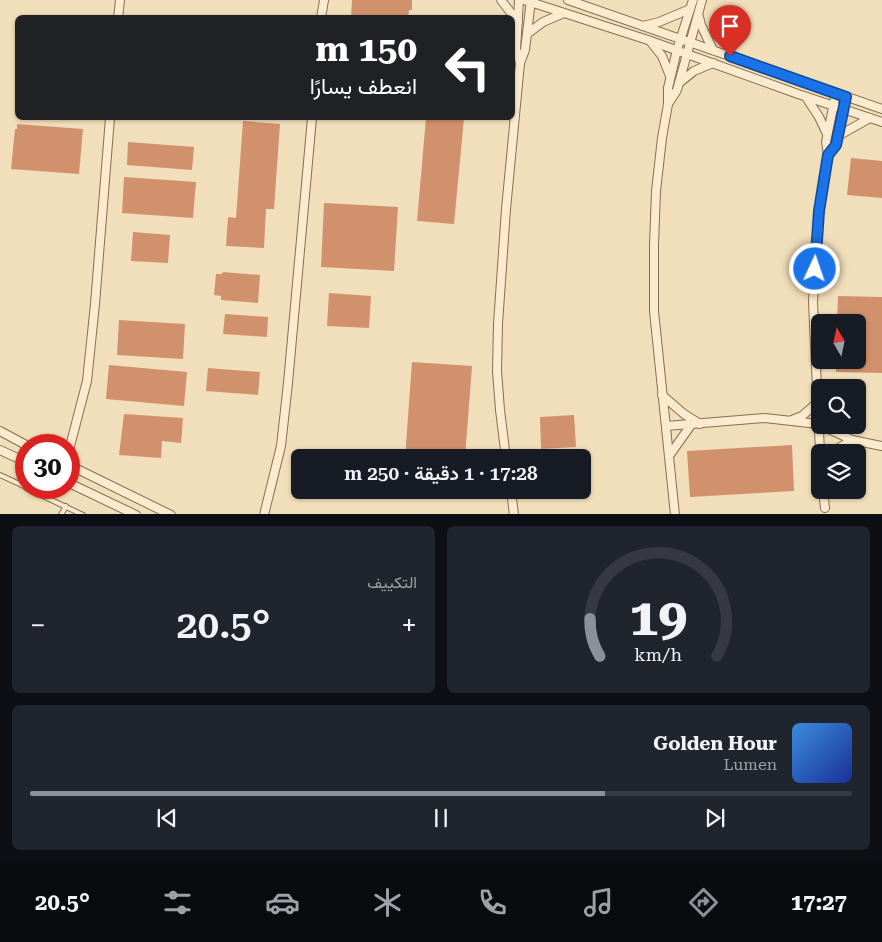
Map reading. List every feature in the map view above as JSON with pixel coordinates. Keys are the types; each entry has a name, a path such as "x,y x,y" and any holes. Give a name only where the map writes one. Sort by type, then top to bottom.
{"street":[{"path":"118,15 120,0"},
{"path":"322,15 324,0"},
{"path":"502,0 513,15"},
{"path":"519,0 516,49 520,63"},
{"path":"568,0 882,109"},
{"path":"675,514 654,311 654,245 658,173 668,104 668,88 680,39 693,0"},
{"path":"668,104 677,90 702,0"},
{"path":"515,115 520,63 525,50 527,34 529,1 648,40 843,110 882,122"},
{"path":"643,26 660,22 690,9"},
{"path":"527,34 544,22 564,13"},
{"path":"698,14 713,50"},
{"path":"515,18 518,22"},
{"path":"648,40 662,56 670,76"},
{"path":"679,83 694,71 713,63"},
{"path":"816,379 813,302 819,211 828,155 826,142 836,93"},
{"path":"806,97 820,116 827,136"},
{"path":"828,155 836,145 846,97"},
{"path":"838,136 870,118"},
{"path":"73,434 87,381 110,120"},
{"path":"264,514 280,446 286,401 312,120"},
{"path":"505,449 497,371 498,324 515,120"},
{"path":"662,395 684,414 700,424"},
{"path":"791,420 802,416 811,408"},
{"path":"666,426 691,425 745,418 811,423"},
{"path":"669,456 691,425"},
{"path":"0,431 15,439"},
{"path":"839,434 852,440 882,446"},
{"path":"845,444 852,440"},
{"path":"0,450 15,457"},
{"path":"80,470 171,514"},
{"path":"80,488 136,514"},
{"path":"512,499 514,514"},
{"path":"824,499 825,508"}],"lane":[{"path":"0,475 15,482"},
{"path":"51,499 83,514"},
{"path":"62,514 66,506"}],"building":[{"path":"352,0 412,0 412,10 409,10 408,15 351,15"},
{"path":"426,120 464,120 454,224 417,221"},
{"path":"243,121 280,124 274,209 266,209 264,248 226,246 228,217 236,218"},
{"path":"17,124 83,129 79,174 11,169"},
{"path":"128,142 194,147 192,170 127,165"},
{"path":"851,158 882,161 882,198 847,195"},
{"path":"124,177 196,182 193,218 122,213"},
{"path":"324,203 398,207 394,271 321,267"},
{"path":"133,232 170,235 168,263 131,261"},
{"path":"223,272 260,275 258,303 221,300 221,296 214,295 216,274 222,274"},
{"path":"329,293 371,296 369,328 327,326"},
{"path":"838,296 882,297 882,373 836,372 836,369 866,369 866,314 837,314"},
{"path":"225,314 268,317 267,337 223,334"},
{"path":"119,320 185,324 183,359 117,355"},
{"path":"412,362 472,366 466,449 406,449"},
{"path":"109,365 187,372 184,406 106,399"},
{"path":"208,368 260,372 258,395 206,391"},
{"path":"124,414 183,418 181,443 162,441 161,458 119,455"},
{"path":"574,415 576,447 541,449 540,417"},
{"path":"792,445 794,491 690,497 687,451"}],"route":[{"path":"730,56 846,97 836,145 828,155 819,211 815,269"}]}
